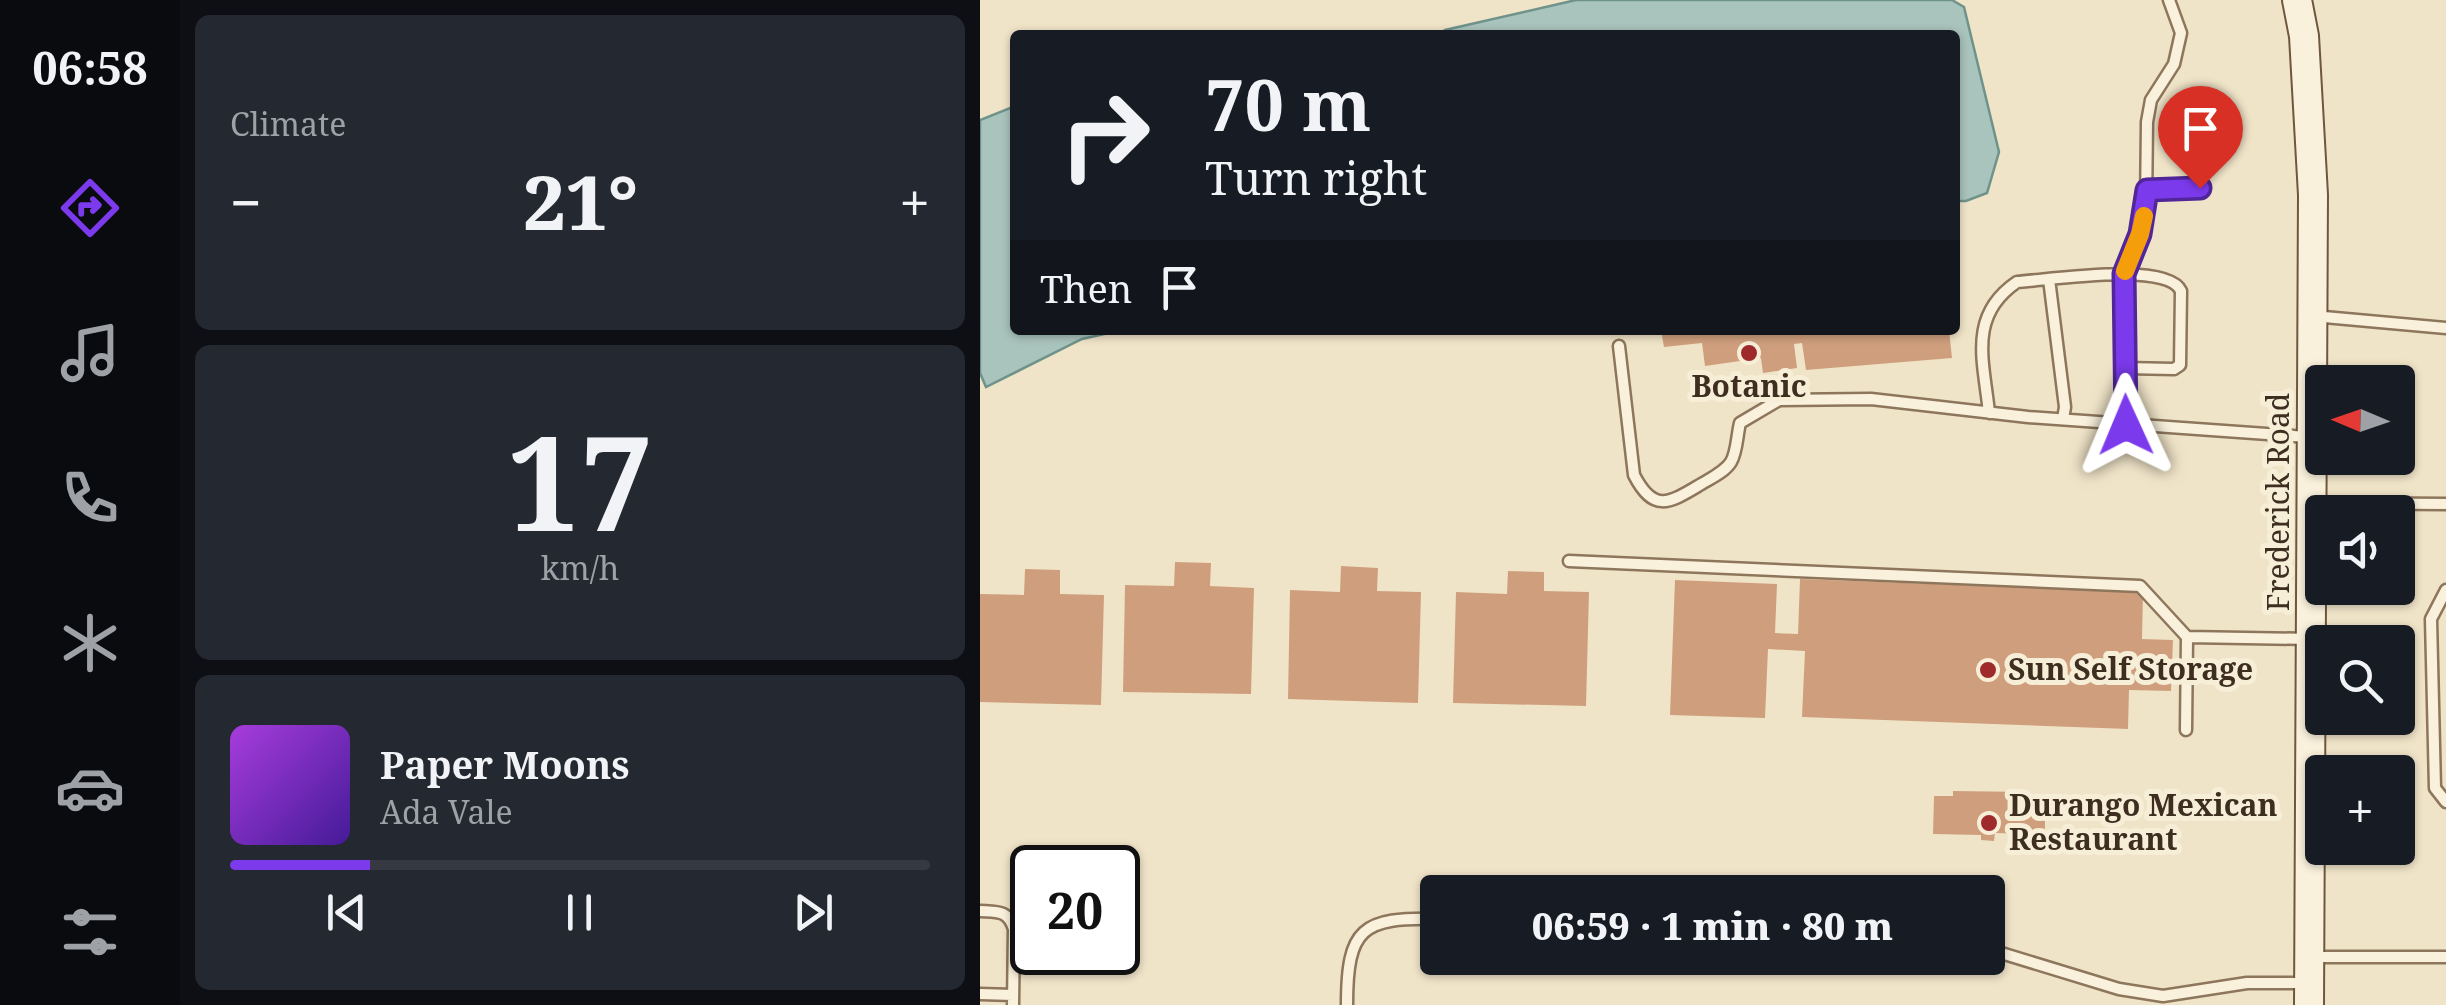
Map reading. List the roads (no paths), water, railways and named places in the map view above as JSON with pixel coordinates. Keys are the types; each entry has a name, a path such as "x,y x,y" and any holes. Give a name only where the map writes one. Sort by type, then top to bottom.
{"main road":[{"name":"Frederick Road","path":"2297,0 2304,36 2314,195 2313,365"},
{"name":"Frederick Road","path":"2309,982 2310,735"}],"lane":[{"path":"2126,425 2124,274 2140,234 2147,190 2146,122 2151,100 2174,64 2181,33 2168,0"},
{"path":"2147,190 2200,188"},
{"path":"1989,413 1981,331 2002,292 2017,282 2124,274 2168,278 2178,284 2180,365 2174,369 2125,368"},
{"path":"2049,280 2065,407 2063,419"},
{"path":"2313,316 2446,328"},
{"path":"1619,346 1634,475 1642,490 1656,501 1671,502 1722,472 1733,460 1740,423 1779,400 1871,399 2126,425 2305,437"},
{"path":"2415,504 2446,504"},
{"path":"1569,562 2140,586 2187,638 2186,730"},
{"path":"2446,590 2432,619 2435,788 2446,802"},
{"path":"2187,638 2305,639"},
{"path":"980,912 1003,912 1010,917 1014,929 1013,1000 980,994"},
{"path":"1347,1005 1349,954 1368,928 1395,918 1420,919"},
{"path":"2005,954 2151,1000 2247,982 2309,982 2446,957"}],"water":[{"path":"1576,0 1952,0 1964,7 1999,152 1987,193 1960,201 1960,30 1445,30"},
{"path":"1010,108 1010,335 1100,335 1082,339 986,387 980,373 980,120"}],"place":[{"name":"Botanic","path":"1749,353"},
{"name":"Sun Self Storage","path":"1988,670"},
{"name":"Durango Mexican Restaurant","path":"1989,823"}]}
